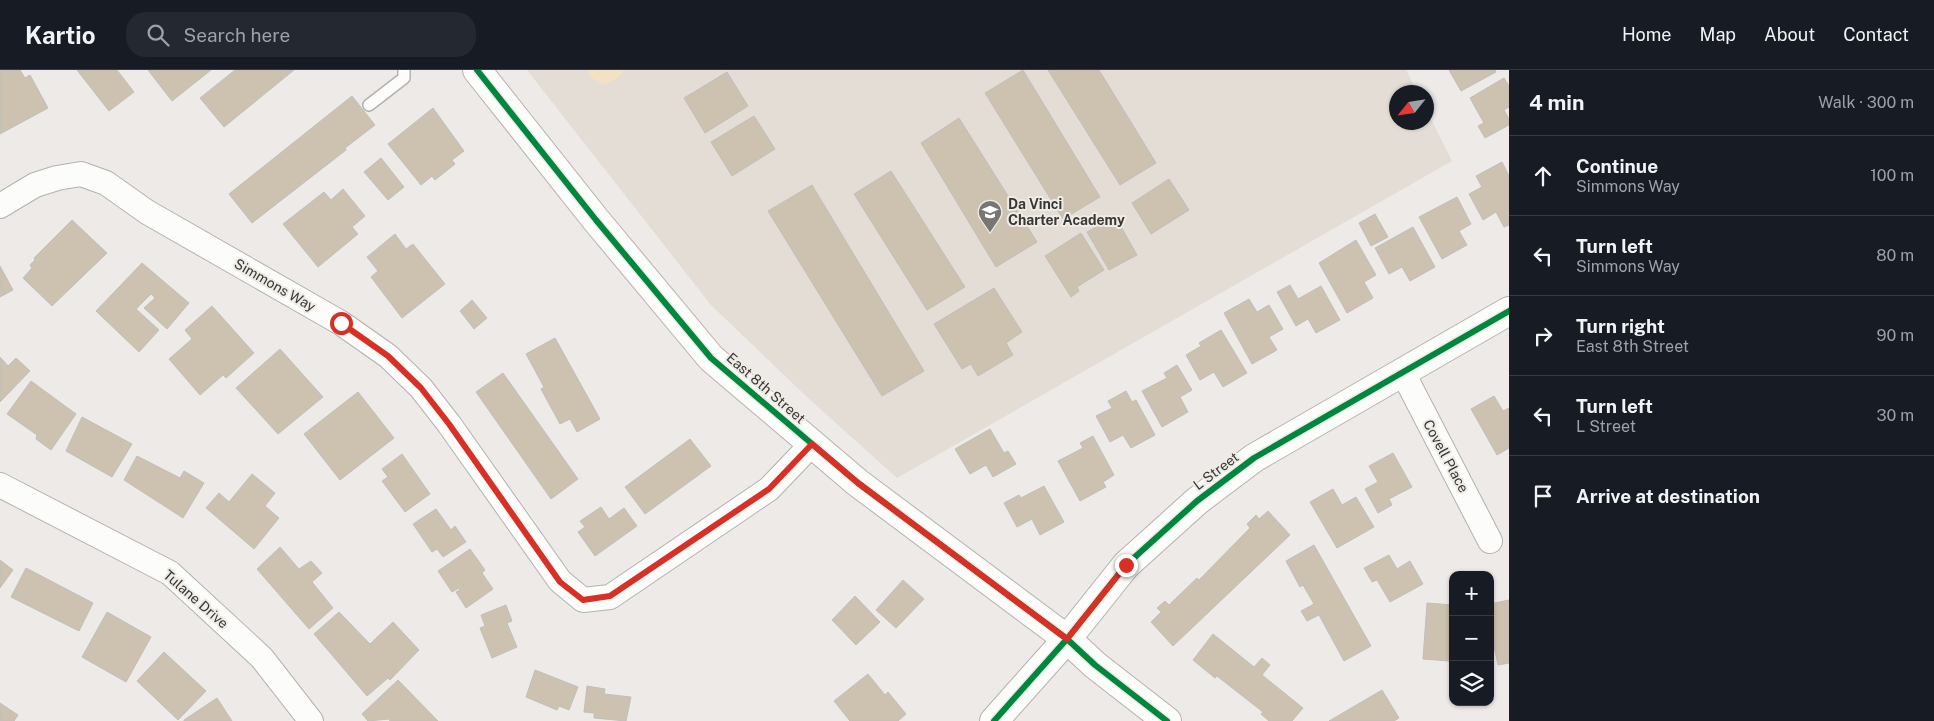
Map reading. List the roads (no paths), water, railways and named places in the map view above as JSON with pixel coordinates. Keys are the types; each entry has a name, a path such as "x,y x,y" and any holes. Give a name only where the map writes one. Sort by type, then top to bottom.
{"street":[{"name":"East 8th Street","path":"477,70 596,220 711,358 858,483 1067,639 1094,665 1166,721"},
{"name":"Simmons Way","path":"0,206 35,185 57,178 81,174 106,183 147,212 341,323 388,356 421,388 449,424 560,582 583,600 610,596 769,489 812,444"},
{"name":"L Street","path":"994,721 1067,639 1126,565 1197,501 1254,458 1509,311"},
{"name":"Covell Place","path":"1402,372 1490,541"},
{"name":"Tulane Drive","path":"0,485 170,574 262,658 311,721"}],"lane":[{"path":"369,105 404,78 404,70"}],"place":[{"name":"Da Vinci Charter Academy","path":"990,233"}]}
